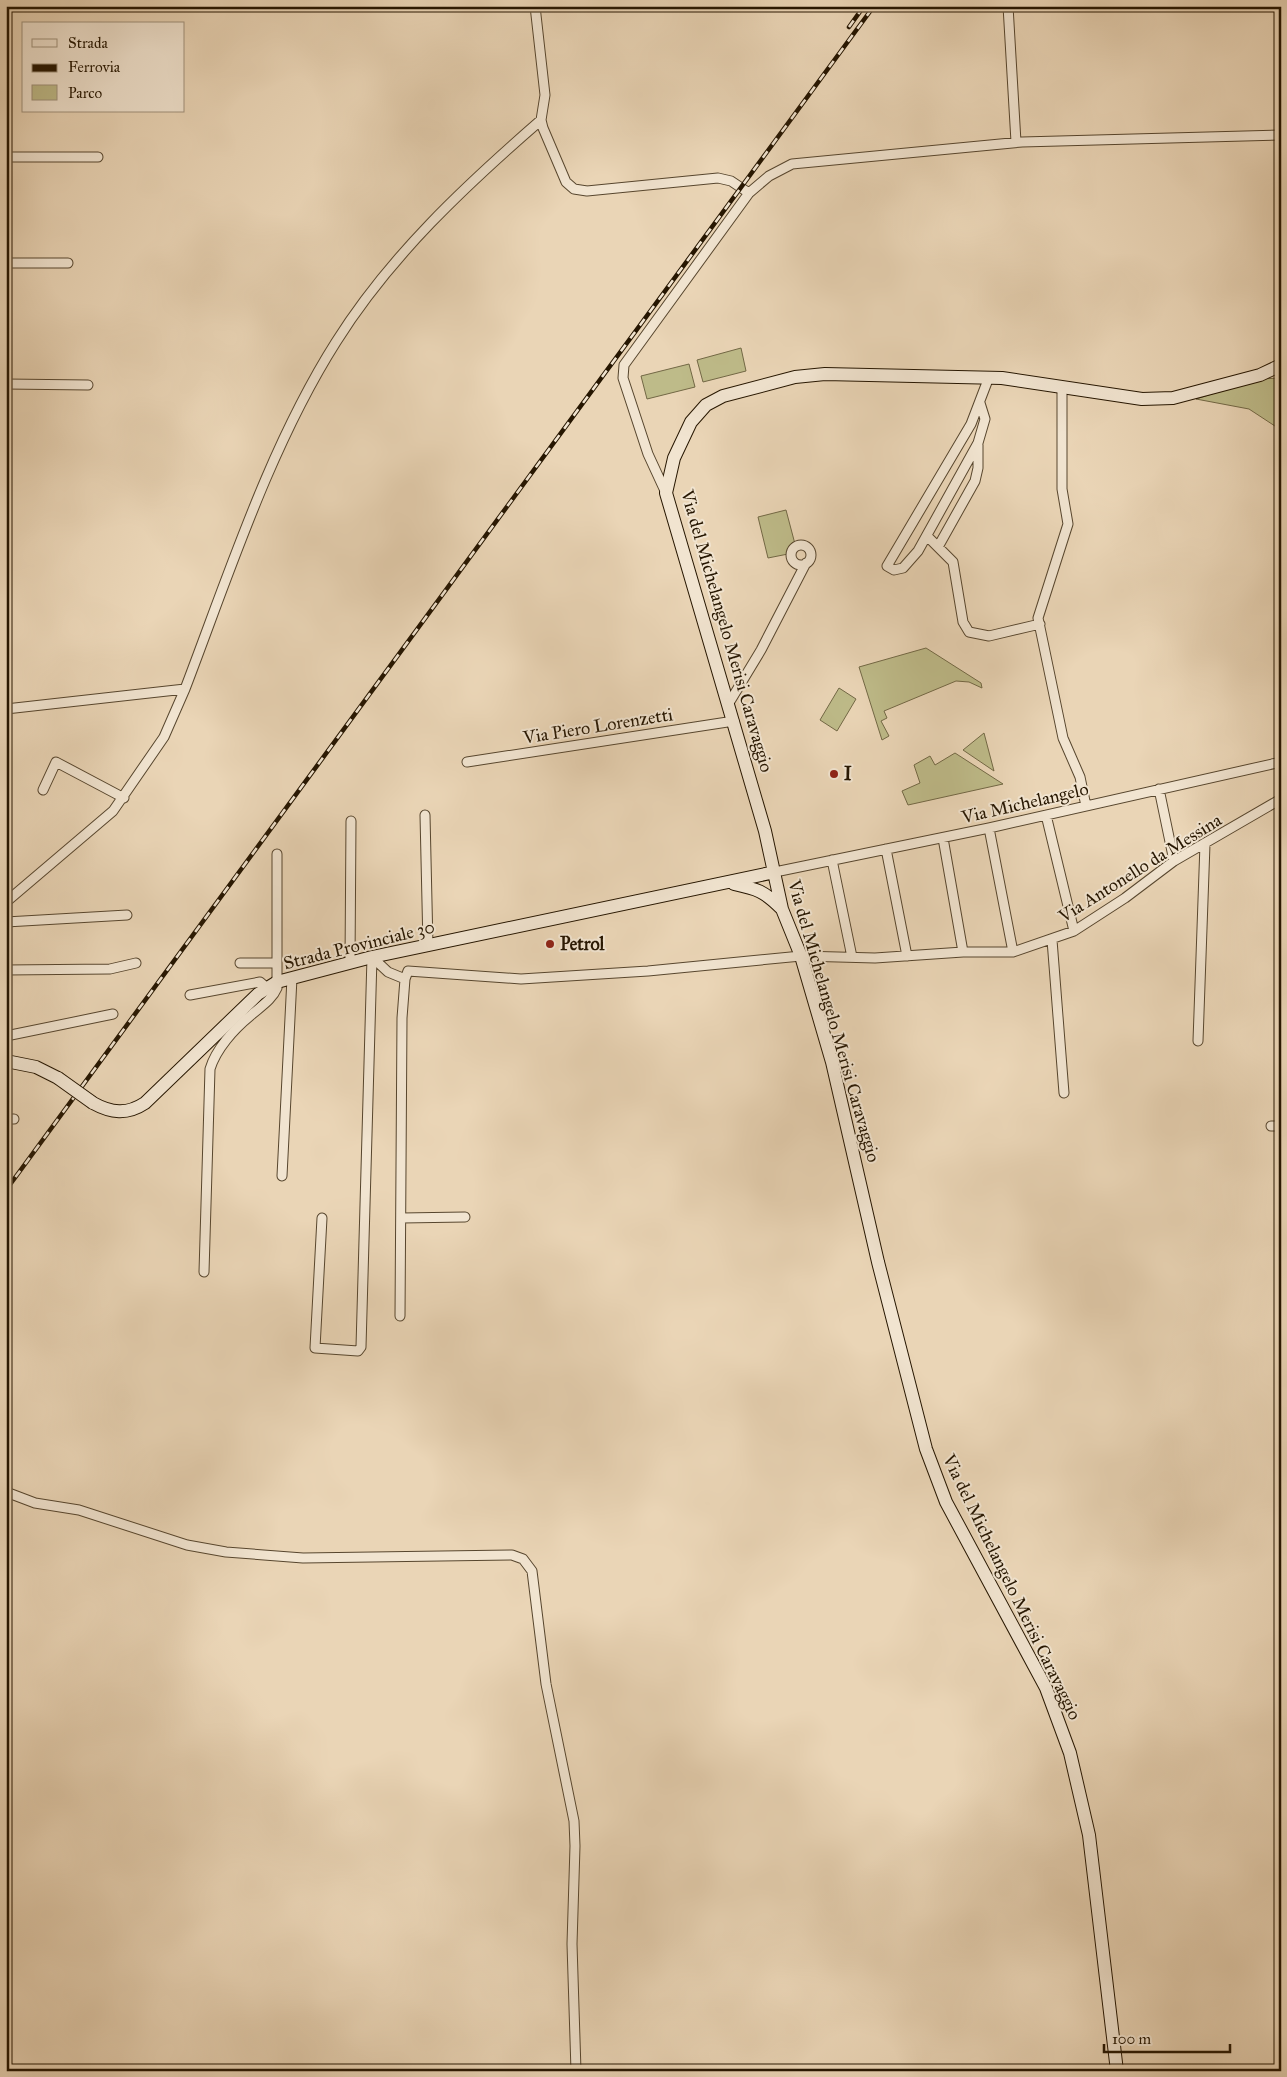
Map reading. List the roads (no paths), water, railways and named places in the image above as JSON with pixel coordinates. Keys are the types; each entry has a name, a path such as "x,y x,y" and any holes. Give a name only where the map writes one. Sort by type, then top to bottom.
{"street":[{"path":"535,6 545,95 541,120 563,176 574,189 587,191 718,178 731,181 749,193"},
{"path":"1008,6 1016,142"},
{"path":"6,902 113,812 164,737 185,689 241,542 274,462 299,409 336,342 404,251 494,161 541,120"},
{"path":"666,494 648,454 623,378 624,365 749,193 769,176 792,164 1016,142 1281,135"},
{"path":"6,157 98,157"},
{"path":"6,263 68,263"},
{"name":"Via del Michelangelo Merisi Caravaggio","path":"1117,2071 1089,1835 1070,1753 1046,1688 946,1502 926,1450 878,1262 834,1071 801,956 782,909 775,872 729,703 666,494 674,458 691,422 706,405 723,396 795,377 825,374 872,379 989,377 1142,400 1173,398 1260,375 1281,366"},
{"name":"Via del Michelangelo Merisi Caravaggio","path":"1260,375 1281,374"},
{"path":"980,403 985,419 978,443 910,562 903,568 894,570 888,566 970,424 989,377"},
{"path":"6,384 88,385"},
{"path":"1062,387 1062,489 1068,524 1038,618 1063,738 1080,777 1086,806"},
{"path":"938,547 975,481 978,468 978,443"},
{"path":"926,536 952,562 962,622 969,632 988,636 1040,624"},
{"path":"729,703 761,650 806,563"},
{"path":"6,709 185,689"},
{"name":"Via Piero Lorenzetti","path":"467,762 734,721"},
{"path":"43,790 56,762 124,798"},
{"name":"Via Michelangelo","path":"775,872 943,838 1281,762"},
{"path":"1159,789 1174,861"},
{"name":"Via Antonello da Messina","path":"405,979 408,971 521,979 648,971 801,956 907,956 963,952 1013,952 1074,931 1124,898 1174,861 1281,799"},
{"path":"425,814 428,946"},
{"path":"1046,815 1074,931"},
{"path":"350,963 351,822"},
{"path":"989,828 1013,952"},
{"path":"943,838 963,952"},
{"path":"1198,1042 1205,844"},
{"path":"886,849 907,956"},
{"path":"204,1272 210,1069 216,1054 232,1034 272,998 272,985 277,963 277,854"},
{"path":"832,860 852,957"},
{"name":"Strada Provinciale 30","path":"6,1061 36,1067 58,1078 92,1103 109,1111 118,1112 136,1109 145,1103 248,1003 272,985 372,957 775,872"},
{"path":"726,883 757,888 767,894 782,909"},
{"path":"6,922 127,915"},
{"path":"1052,940 1064,1093"},
{"path":"372,957 388,972 405,979 402,1018 400,1316"},
{"path":"322,1218 315,1348 358,1351 361,1347 372,957"},
{"path":"6,970 110,969 136,963"},
{"path":"240,963 277,963"},
{"path":"282,1176 292,978"},
{"path":"190,995 260,982 272,985"},
{"path":"6,1036 112,1014"},
{"path":"402,1218 465,1217"},
{"path":"6,1492 35,1503 79,1510 187,1545 226,1552 303,1558 512,1555 522,1559 532,1571 536,1588 546,1684 574,1820 572,1944 576,2071"}],"railway":[{"path":"849,27 864,6"},
{"path":"6,1190 874,6"}],"place":[{"name":"I","path":"834,774"},
{"name":"Petrol","path":"550,944"}]}
